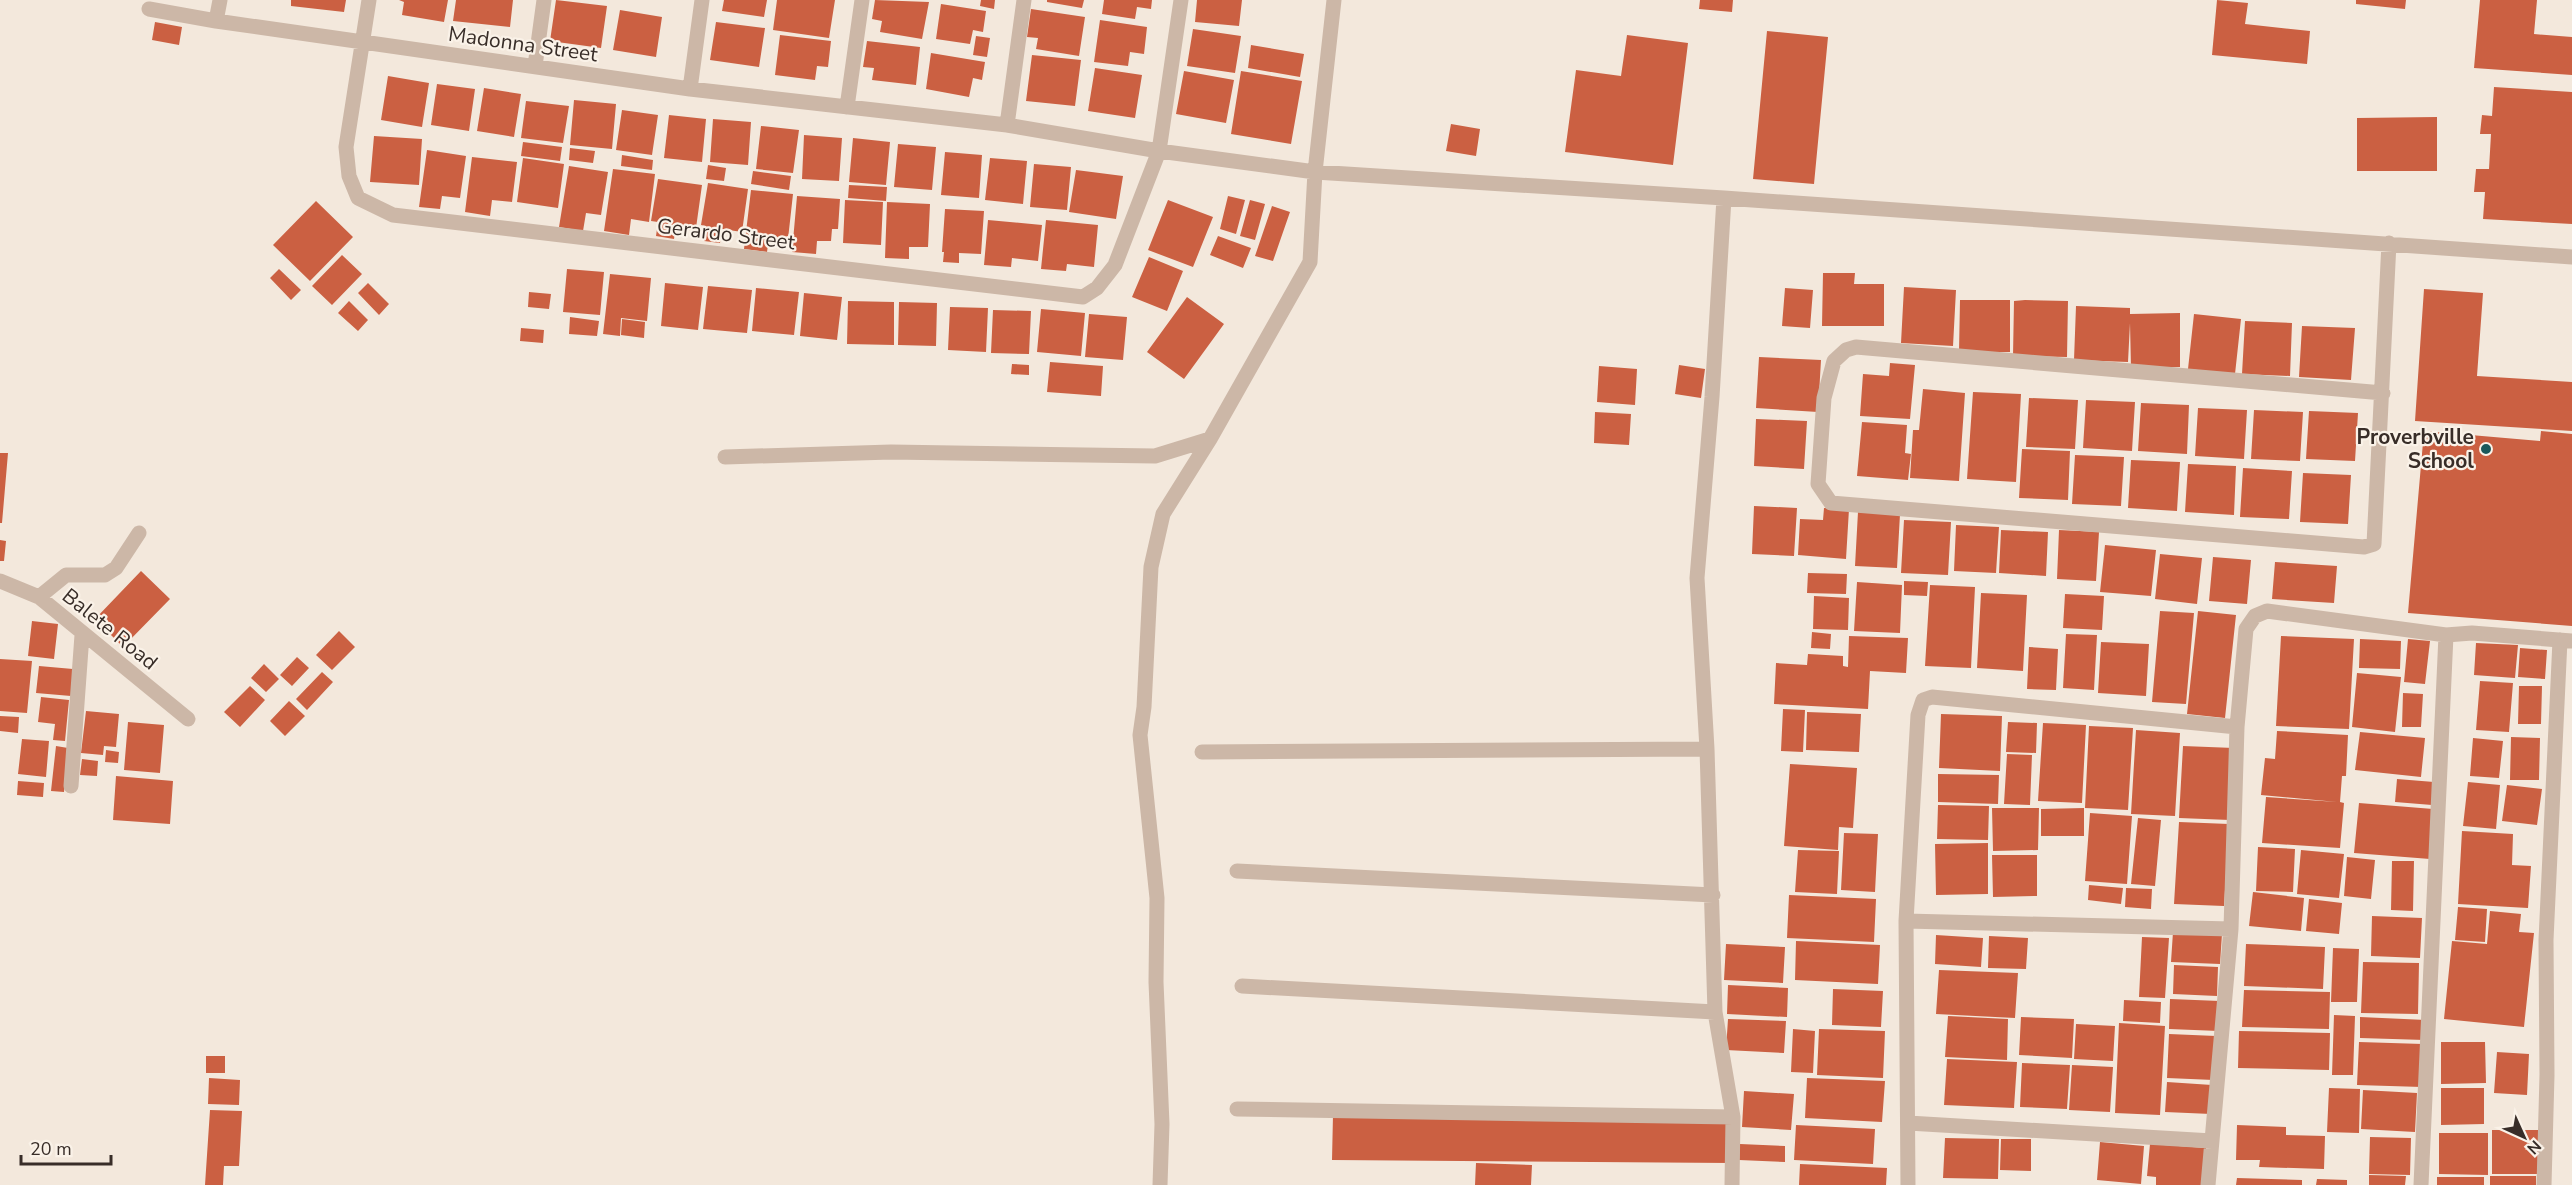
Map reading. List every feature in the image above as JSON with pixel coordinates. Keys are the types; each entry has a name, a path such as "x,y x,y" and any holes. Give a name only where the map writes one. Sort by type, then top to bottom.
{"street":[{"path":"216,21 220,0"},
{"path":"362,43 369,0"},
{"path":"535,66 544,0"},
{"path":"690,89 702,0"},
{"path":"847,107 862,0"},
{"path":"1007,125 1024,0"},
{"path":"1159,151 1181,0"},
{"path":"1160,1185 1162,1124 1156,982 1157,898 1140,735 1151,567 1163,514 1210,439 1310,262 1315,172 1334,0"},
{"name":"Madonna Street","path":"149,9 362,43 690,89 1007,125 1159,151 1315,172 2572,257"},
{"name":"Gerardo Street","path":"362,43 346,147 349,176 358,198 393,215 1083,297 1104,281 1115,265 1159,151"},
{"path":"1724,198 1712,397 1697,578 1707,749 1715,1012 1733,1117 1731,1185"},
{"path":"2383,393 1856,347 1846,350 1834,362 1824,398 1818,484 1831,503 2364,547 2375,542 2383,393 2389,243"},
{"path":"725,457 891,452 1155,456 1210,439"},
{"path":"39,597 66,575 105,574 116,568 139,533"},
{"name":"Balete Road","path":"0,582 39,597 82,635 188,719"},
{"path":"2208,1185 2231,928 2237,727 2246,629 2255,616 2267,611 2446,634 2472,633 2566,641 2546,940 2547,1075 2544,1185"},
{"path":"2421,1185 2446,634"},
{"path":"71,786 75,704 82,635"},
{"path":"1908,1185 1906,921 1918,715 1923,700 1932,697 2237,727"},
{"path":"1202,752 1707,749"},
{"path":"1237,871 1713,895"},
{"path":"1906,921 2231,928"},
{"path":"1242,986 1715,1012"},
{"path":"1238,1109 1733,1117"},
{"path":"1908,1123 2212,1141"}],"building":[{"path":"291,0 346,0 344,12 291,6"},
{"path":"399,0 448,0 444,22 402,15 404,2"},
{"path":"456,0 513,0 510,27 453,21"},
{"path":"556,0 607,6 601,48 550,41"},
{"path":"724,0 767,0 764,17 722,11"},
{"path":"777,0 835,0 829,38 773,30"},
{"path":"875,0 929,2 922,39 880,32 882,21 872,19"},
{"path":"981,0 995,0 994,9 980,6"},
{"path":"1047,0 1084,0 1082,8 1047,2"},
{"path":"1104,0 1152,0 1151,9 1137,7 1135,19 1102,14"},
{"path":"1197,0 1242,0 1239,26 1195,22"},
{"path":"1700,0 1733,0 1732,12 1699,9"},
{"path":"2217,0 2248,3 2245,24 2310,31 2307,64 2212,55"},
{"path":"2356,0 2406,0 2405,9 2356,4"},
{"path":"2480,0 2537,0 2534,34 2572,37 2572,75 2474,68"},
{"path":"941,4 986,11 983,32 973,30 970,44 936,39"},
{"path":"1031,9 1085,17 1079,56 1036,49 1038,38 1027,37"},
{"path":"620,10 662,17 656,57 613,50"},
{"path":"1100,20 1147,27 1144,54 1130,52 1128,66 1094,62"},
{"path":"155,22 182,27 179,45 152,40"},
{"path":"716,22 765,28 759,67 710,60"},
{"path":"1193,29 1241,36 1235,73 1187,66"},
{"path":"1767,31 1828,37 1814,184 1753,179"},
{"path":"780,35 831,41 828,67 817,66 815,80 775,75"},
{"path":"1627,35 1688,43 1673,165 1565,152 1576,70 1621,76"},
{"path":"976,36 990,38 987,57 973,55"},
{"path":"867,41 920,47 916,85 872,80 874,68 863,67"},
{"path":"1251,45 1304,54 1300,77 1248,68"},
{"path":"931,53 985,62 982,80 973,78 969,97 926,89"},
{"path":"1032,55 1081,60 1075,106 1026,101"},
{"path":"1095,68 1142,75 1135,118 1088,111"},
{"path":"1184,71 1234,80 1226,123 1176,114"},
{"path":"1241,71 1302,81 1291,144 1231,134"},
{"path":"388,76 429,83 422,127 381,120"},
{"path":"437,84 475,89 469,131 431,125"},
{"path":"2494,87 2572,92 2572,224 2483,219 2485,192 2474,192 2476,169 2489,169 2491,134 2480,134 2482,115 2492,116"},
{"path":"484,88 521,94 514,137 477,131"},
{"path":"574,100 616,104 612,149 570,145"},
{"path":"526,101 569,106 563,143 521,138"},
{"path":"622,110 658,115 652,155 616,150"},
{"path":"669,115 706,119 702,162 664,158"},
{"path":"2437,117 2437,171 2357,171 2357,118"},
{"path":"713,119 751,122 748,165 710,162"},
{"path":"1451,124 1480,129 1476,156 1446,151"},
{"path":"761,126 799,130 793,173 756,169"},
{"path":"804,135 842,138 839,181 802,179"},
{"path":"374,136 422,139 419,185 370,182"},
{"path":"853,138 890,142 886,185 849,182"},
{"path":"523,142 562,147 560,161 521,156"},
{"path":"898,144 936,147 932,190 894,187"},
{"path":"570,148 595,151 593,163 569,160"},
{"path":"427,150 466,156 460,198 442,196 440,209 419,207"},
{"path":"945,152 982,155 979,198 941,195"},
{"path":"622,155 653,160 652,170 621,166"},
{"path":"472,157 517,162 512,202 492,200 490,216 465,212"},
{"path":"523,158 564,164 558,208 517,202"},
{"path":"990,158 1027,161 1023,204 985,200"},
{"path":"1034,164 1071,167 1067,210 1030,207"},
{"path":"708,165 726,168 724,181 706,179"},
{"path":"569,166 608,172 601,215 586,213 583,231 559,227"},
{"path":"613,169 655,174 649,222 631,219 629,235 604,231"},
{"path":"1076,170 1123,176 1116,219 1069,212"},
{"path":"753,171 791,176 789,190 751,184"},
{"path":"658,179 702,185 696,228 676,225 674,239 656,236 658,222 651,221"},
{"path":"708,183 748,189 742,232 722,229 720,243 704,241 706,226 701,225"},
{"path":"849,185 887,187 886,201 848,198"},
{"path":"751,190 793,194 788,239 769,237 767,252 744,249"},
{"path":"797,196 840,199 838,229 832,229 831,241 817,241 816,254 792,252"},
{"path":"1228,196 1245,200 1236,234 1220,229"},
{"path":"845,200 883,202 881,245 843,243"},
{"path":"1168,200 1213,217 1193,267 1148,250"},
{"path":"1250,200 1265,204 1255,240 1240,236"},
{"path":"316,201 353,237 310,281 273,245"},
{"path":"887,202 930,204 928,247 909,247 909,259 885,258"},
{"path":"1272,206 1290,212 1273,261 1255,256"},
{"path":"945,209 984,211 981,254 959,253 959,263 943,262"},
{"path":"988,220 1042,225 1038,261 1012,258 1011,267 984,265"},
{"path":"1046,220 1098,225 1094,267 1067,264 1066,271 1041,269"},
{"path":"1218,236 1251,248 1243,268 1210,255"},
{"path":"342,255 362,274 332,305 312,286"},
{"path":"1149,257 1183,271 1167,311 1132,297"},
{"path":"279,269 301,290 291,300 270,278"},
{"path":"567,269 604,272 600,315 563,312"},
{"path":"1823,273 1855,273 1854,284 1884,284 1884,326 1822,326"},
{"path":"610,274 651,278 647,321 621,318 620,336 603,334"},
{"path":"368,283 389,304 379,315 358,293"},
{"path":"665,283 703,287 698,330 661,326"},
{"path":"708,286 752,290 747,333 703,329"},
{"path":"1904,287 1956,290 1953,346 1901,343"},
{"path":"756,288 799,292 794,335 752,331"},
{"path":"1785,288 1813,290 1810,328 1782,326"},
{"path":"2424,289 2483,293 2477,376 2572,382 2572,431 2415,421"},
{"path":"529,292 551,294 549,309 528,307"},
{"path":"804,293 842,297 837,340 800,336"},
{"path":"1187,297 1224,324 1184,379 1147,352"},
{"path":"1960,300 2010,300 2010,352 1959,352"},
{"path":"349,301 368,320 358,331 338,313"},
{"path":"848,301 894,302 894,345 847,344"},
{"path":"2014,301 2068,301 2067,357 2013,356"},
{"path":"899,302 937,303 936,346 898,345"},
{"path":"2076,306 2130,308 2130,314 2180,313 2180,367 2131,368 2130,323 2128,362 2074,360"},
{"path":"950,307 988,308 986,352 948,350"},
{"path":"1041,309 1085,313 1081,356 1037,352"},
{"path":"993,310 1031,311 1029,354 991,353"},
{"path":"1089,314 1127,317 1123,360 1085,357"},
{"path":"2194,314 2241,319 2235,374 2188,369"},
{"path":"570,317 599,321 597,336 569,334"},
{"path":"622,319 645,322 644,338 621,335"},
{"path":"2245,321 2292,323 2290,376 2242,374"},
{"path":"2302,326 2355,328 2351,380 2299,377"},
{"path":"521,328 544,330 543,343 520,341"},
{"path":"1759,357 1821,360 1818,412 1756,408"},
{"path":"1050,362 1103,366 1101,396 1047,392"},
{"path":"1890,363 1915,365 1910,419 1860,416 1863,374 1889,376"},
{"path":"1012,364 1029,365 1029,375 1011,374"},
{"path":"1679,365 1705,369 1701,398 1675,394"},
{"path":"1599,366 1637,369 1635,405 1597,402"},
{"path":"1923,389 1965,393 1959,481 1910,478 1913,430 1919,430"},
{"path":"1973,392 2021,394 2016,482 1967,479"},
{"path":"2029,398 2078,400 2075,449 2026,447"},
{"path":"2086,400 2135,402 2132,451 2083,448"},
{"path":"2141,403 2189,405 2187,454 2138,451"},
{"path":"2198,408 2247,410 2244,459 2195,456"},
{"path":"2254,410 2303,412 2300,461 2251,459"},
{"path":"2309,411 2358,413 2355,461 2306,459"},
{"path":"1595,412 1631,414 1629,445 1594,443"},
{"path":"1756,419 1807,421 1804,469 1754,466"},
{"path":"1862,422 1907,425 1905,453 1911,454 1908,480 1857,476"},
{"path":"2424,431 2540,441 2541,431 2572,434 2572,626 2408,613"},
{"path":"2022,449 2070,451 2068,500 2019,498"},
{"path":"0,453 8,453 2,523 0,523"},
{"path":"2075,455 2124,457 2121,506 2072,504"},
{"path":"2131,460 2180,462 2177,511 2128,508"},
{"path":"2188,464 2236,466 2234,515 2185,512"},
{"path":"2243,468 2292,471 2289,519 2240,517"},
{"path":"2303,473 2351,475 2348,524 2300,522"},
{"path":"1754,506 1797,508 1794,556 1752,554"},
{"path":"1824,508 1849,509 1846,559 1798,555 1800,519 1823,520"},
{"path":"1858,512 1900,514 1897,568 1855,566"},
{"path":"1904,520 1951,522 1948,575 1901,573"},
{"path":"1956,525 1999,527 1996,573 1954,571"},
{"path":"2001,530 2048,532 2046,576 1999,573"},
{"path":"2059,530 2099,532 2096,581 2057,579"},
{"path":"0,540 6,541 4,561 0,561"},
{"path":"2105,545 2156,550 2151,596 2100,592"},
{"path":"2160,554 2202,558 2197,604 2155,599"},
{"path":"2213,557 2251,560 2247,604 2209,601"},
{"path":"2275,562 2337,566 2334,603 2272,599"},
{"path":"141,571 170,599 123,647 95,619"},
{"path":"1808,573 1847,574 1846,594 1807,593"},
{"path":"1904,581 1928,582 1927,596 1904,595"},
{"path":"1857,582 1902,585 1900,633 1854,631"},
{"path":"1930,585 1975,587 1971,668 1925,666"},
{"path":"1981,593 2027,595 2023,671 1977,668"},
{"path":"2065,594 2104,596 2102,630 2063,628"},
{"path":"1814,596 1849,598 1848,630 1813,629"},
{"path":"2160,611 2194,613 2186,704 2152,702"},
{"path":"2198,611 2236,615 2225,718 2187,714"},
{"path":"32,621 58,624 54,659 28,656"},
{"path":"339,631 355,647 332,670 316,655"},
{"path":"1812,632 1831,634 1830,649 1811,648"},
{"path":"2066,634 2097,635 2094,690 2063,688"},
{"path":"1849,636 1908,638 1906,673 1870,671 1868,709 1774,704 1776,663 1807,665 1808,654 1843,656 1843,666 1848,667"},
{"path":"2281,636 2354,639 2349,729 2276,726"},
{"path":"2360,639 2401,641 2400,669 2359,668"},
{"path":"2408,639 2430,641 2425,684 2404,682"},
{"path":"2101,642 2149,644 2146,696 2098,693"},
{"path":"2476,643 2518,645 2515,678 2474,675"},
{"path":"2029,647 2058,649 2056,690 2027,689"},
{"path":"2520,648 2547,650 2545,679 2518,677"},
{"path":"297,657 309,668 292,686 280,675"},
{"path":"0,659 32,661 27,713 0,711"},
{"path":"264,664 279,679 266,692 251,678"},
{"path":"39,666 73,669 71,696 36,693"},
{"path":"322,672 333,682 307,710 296,699"},
{"path":"2357,673 2401,677 2395,732 2352,727"},
{"path":"2480,681 2513,683 2509,732 2476,730"},
{"path":"250,686 265,700 240,727 224,712"},
{"path":"2519,686 2542,686 2541,724 2518,724"},
{"path":"2403,693 2423,694 2421,727 2402,727"},
{"path":"41,697 69,700 65,741 53,740 55,724 38,722"},
{"path":"289,701 305,716 285,736 270,721"},
{"path":"1783,709 1805,710 1803,752 1781,751"},
{"path":"86,711 119,714 116,747 104,746 103,755 81,753"},
{"path":"1807,712 1861,714 1859,752 1806,750"},
{"path":"1941,714 2002,716 2000,771 1939,768"},
{"path":"0,716 19,717 18,733 0,731"},
{"path":"128,722 164,725 160,773 124,770"},
{"path":"2008,722 2037,723 2036,753 2006,752"},
{"path":"2043,723 2086,725 2082,803 2038,801"},
{"path":"2089,726 2133,728 2128,810 2085,808"},
{"path":"2136,730 2180,733 2175,816 2131,814"},
{"path":"2277,731 2348,735 2346,776 2342,776 2340,802 2344,803 2340,848 2262,843 2266,797 2337,802 2261,795 2265,758 2275,759"},
{"path":"2360,732 2425,738 2421,777 2355,770"},
{"path":"2511,737 2540,738 2539,780 2510,780"},
{"path":"2473,738 2503,741 2499,778 2470,776"},
{"path":"22,739 49,741 46,777 18,774"},
{"path":"56,746 68,748 64,792 51,791"},
{"path":"2183,746 2234,748 2230,820 2179,818"},
{"path":"106,750 119,752 118,763 105,762"},
{"path":"2007,754 2032,755 2030,805 2004,804"},
{"path":"82,759 98,761 97,776 80,775"},
{"path":"1790,764 1857,768 1853,828 1839,827 1838,850 1784,846"},
{"path":"1938,774 1999,775 1998,804 1938,802"},
{"path":"116,776 173,781 170,824 113,820"},
{"path":"2397,779 2434,782 2432,805 2395,802"},
{"path":"18,781 44,783 43,797 17,795"},
{"path":"2468,782 2500,785 2496,829 2463,826"},
{"path":"2507,785 2542,789 2537,825 2502,821"},
{"path":"2359,803 2433,809 2430,859 2354,853"},
{"path":"1938,805 1989,806 1988,840 1937,839"},
{"path":"1992,808 2039,808 2038,850 1993,851"},
{"path":"2084,808 2084,836 2041,836 2041,809"},
{"path":"2090,813 2132,816 2127,884 2085,881"},
{"path":"2138,818 2161,820 2155,886 2131,884"},
{"path":"2179,822 2229,824 2224,906 2174,904"},
{"path":"2462,831 2513,834 2512,865 2531,866 2528,908 2458,904"},
{"path":"1844,833 1878,834 1875,892 1841,890"},
{"path":"1988,843 1988,894 1936,895 1935,844"},
{"path":"2258,847 2295,849 2293,892 2256,891"},
{"path":"1798,850 1839,851 1837,894 1795,892"},
{"path":"2301,850 2344,854 2339,898 2297,894"},
{"path":"1992,855 2037,855 2037,896 1993,897"},
{"path":"2347,857 2375,860 2371,899 2344,896"},
{"path":"2392,861 2414,861 2413,911 2391,910"},
{"path":"2089,885 2123,888 2121,904 2088,900"},
{"path":"2126,888 2152,889 2151,909 2125,907"},
{"path":"2253,892 2304,898 2301,931 2249,926"},
{"path":"1789,895 1876,899 1874,942 1787,938"},
{"path":"2309,899 2342,903 2339,934 2306,931"},
{"path":"2458,907 2487,909 2485,942 2455,940"},
{"path":"2490,911 2521,914 2519,932 2534,933 2524,1027 2444,1019 2452,941 2487,944"},
{"path":"2372,916 2422,918 2420,958 2371,956"},
{"path":"2173,932 2222,934 2220,964 2171,962"},
{"path":"1936,935 1983,938 1981,967 1935,964"},
{"path":"1989,936 2028,938 2026,969 1988,968"},
{"path":"2142,937 2169,938 2165,998 2139,997"},
{"path":"1796,941 1880,945 1878,984 1795,980"},
{"path":"1726,944 1785,947 1783,983 1724,980"},
{"path":"2246,944 2325,947 2323,989 2244,986"},
{"path":"2333,948 2359,949 2357,1002 2331,1002"},
{"path":"2363,962 2419,963 2418,1014 2361,1013"},
{"path":"2174,965 2218,967 2217,996 2173,994"},
{"path":"1939,970 2018,973 2015,1018 1936,1014"},
{"path":"1728,985 1788,988 1787,1017 1727,1014"},
{"path":"1833,989 1883,991 1881,1027 1832,1025"},
{"path":"2244,990 2330,992 2329,1029 2242,1027"},
{"path":"2170,999 2220,1001 2219,1031 2169,1029"},
{"path":"2124,1000 2161,1002 2160,1023 2123,1021"},
{"path":"2334,1015 2355,1016 2353,1075 2332,1075"},
{"path":"1948,1016 2008,1019 2007,1060 1945,1057"},
{"path":"2021,1017 2074,1019 2072,1058 2019,1055"},
{"path":"2360,1017 2426,1020 2425,1040 2360,1038"},
{"path":"1728,1019 1786,1021 1784,1053 1726,1050"},
{"path":"2119,1023 2165,1026 2160,1115 2115,1113"},
{"path":"2076,1024 2115,1026 2113,1061 2074,1059"},
{"path":"1793,1029 1815,1031 1813,1073 1791,1072"},
{"path":"1819,1029 1885,1031 1883,1078 1817,1075"},
{"path":"2239,1031 2330,1033 2329,1070 2238,1068"},
{"path":"2169,1034 2216,1036 2214,1080 2167,1078"},
{"path":"2359,1042 2423,1044 2422,1087 2357,1085"},
{"path":"2441,1042 2485,1042 2486,1083 2441,1084"},
{"path":"2497,1052 2529,1054 2527,1095 2494,1093"},
{"path":"206,1056 225,1056 225,1073 206,1073"},
{"path":"1947,1059 2017,1062 2014,1108 1944,1105"},
{"path":"2022,1063 2070,1065 2067,1109 2020,1107"},
{"path":"2072,1065 2113,1067 2110,1112 2069,1110"},
{"path":"209,1078 240,1080 239,1105 208,1104"},
{"path":"1807,1078 1885,1081 1882,1122 1805,1118"},
{"path":"2167,1082 2212,1085 2211,1114 2165,1112"},
{"path":"2329,1088 2360,1089 2359,1133 2327,1132"},
{"path":"2441,1088 2484,1088 2484,1124 2441,1125"},
{"path":"2363,1090 2417,1093 2415,1132 2361,1129"},
{"path":"1744,1091 1794,1094 1791,1130 1742,1127"},
{"path":"210,1110 242,1111 239,1166 224,1166 223,1185 205,1185"},
{"path":"1333,1115 1732,1119 1731,1163 1332,1160"},
{"path":"1796,1125 1875,1129 1873,1164 1794,1160"},
{"path":"2237,1125 2286,1127 2286,1135 2325,1136 2324,1169 2259,1167 2260,1160 2236,1160"},
{"path":"2492,1130 2540,1130 2540,1174 2492,1174"},
{"path":"2439,1133 2488,1133 2488,1175 2439,1174"},
{"path":"2370,1137 2411,1138 2410,1175 2369,1174"},
{"path":"1945,1138 1999,1139 1998,1179 1943,1178"},
{"path":"2001,1139 2031,1139 2031,1171 2000,1170"},
{"path":"2100,1142 2144,1146 2141,1184 2097,1180"},
{"path":"1740,1144 1785,1146 1785,1162 1739,1160"},
{"path":"2150,1144 2206,1148 2206,1185 2156,1185 2156,1177 2147,1176"},
{"path":"1476,1163 1532,1165 1531,1185 1475,1185"},
{"path":"1800,1164 1887,1168 1886,1185 1799,1185"},
{"path":"2369,1175 2406,1176 2405,1185 2369,1185"},
{"path":"2490,1176 2536,1176 2536,1185 2490,1185"},
{"path":"2437,1177 2484,1177 2484,1185 2437,1185"},
{"path":"2237,1178 2302,1180 2302,1185 2236,1185"},
{"path":"2317,1179 2347,1180 2347,1185 2316,1185"}],"place":[{"name":"Proverbville School","path":"2486,449"}]}
